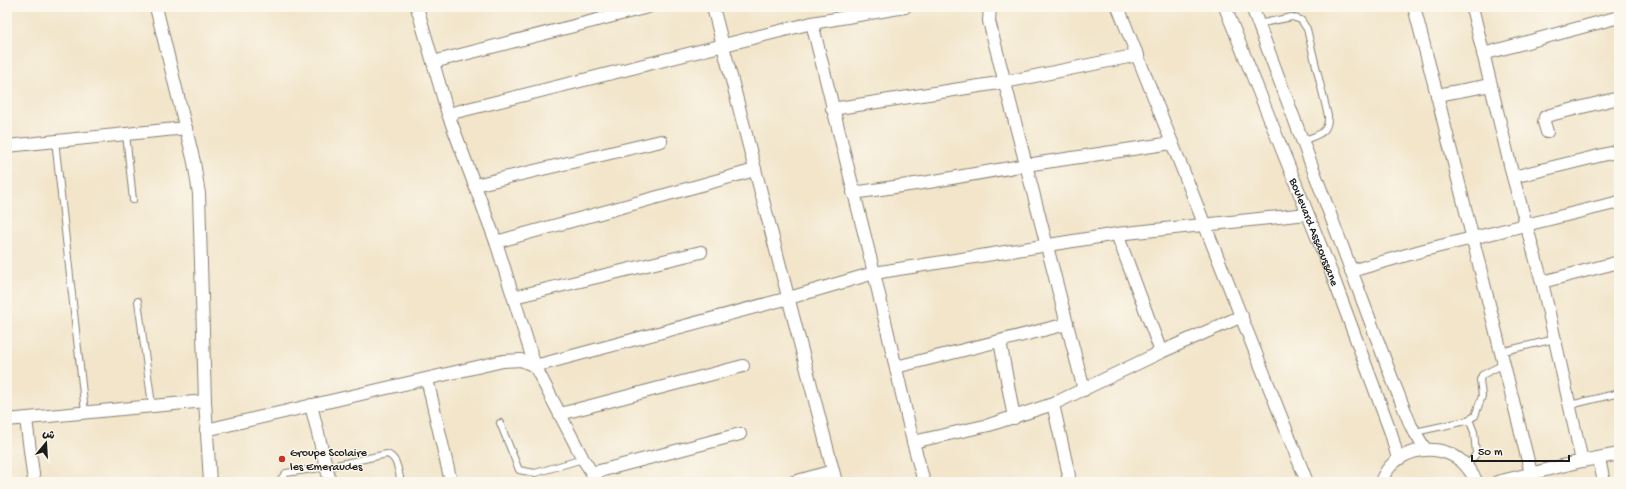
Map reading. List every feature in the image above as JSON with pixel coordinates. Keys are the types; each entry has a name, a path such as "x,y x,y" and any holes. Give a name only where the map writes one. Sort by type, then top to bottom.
{"street":[{"path":"156,7 194,162 199,194 206,430 210,482"},
{"path":"713,7 835,476 794,482"},
{"path":"448,114 723,44 812,23 876,9 905,7"},
{"path":"990,7 989,21 1084,390"},
{"path":"1118,7 1307,482"},
{"name":"Boulevard Assaoussane","path":"1225,7 1333,277 1391,433 1398,459"},
{"name":"Boulevard Assaoussane","path":"1252,7 1391,376 1415,432 1425,449"},
{"path":"1414,7 1500,352 1538,475"},
{"path":"1472,7 1513,177 1542,282 1582,461"},
{"path":"421,8 433,62 448,114 496,242 535,366 583,459 595,477 740,434"},
{"path":"433,62 648,8"},
{"path":"1483,54 1619,17"},
{"path":"812,23 874,273 913,442 924,482"},
{"path":"832,108 1005,82 1138,55"},
{"path":"1437,95 1491,85"},
{"path":"1547,132 1544,122 1545,117 1619,98"},
{"path":"7,146 186,128"},
{"path":"474,184 661,141"},
{"path":"853,193 929,182 1026,164 1172,143"},
{"path":"1513,177 1619,151"},
{"path":"496,242 755,170"},
{"path":"1351,271 1388,259 1619,202"},
{"path":"206,430 503,361 521,360 535,366 789,298 874,273 1047,244 1117,234 1307,214"},
{"path":"1117,234 1160,352"},
{"path":"514,297 701,252"},
{"path":"1542,282 1619,262"},
{"path":"913,442 954,434 1014,418 1054,404 1160,352 1242,316"},
{"path":"896,367 1067,324"},
{"path":"1000,341 1014,418"},
{"path":"560,414 743,366"},
{"path":"427,379 451,482"},
{"path":"7,420 205,401"},
{"path":"1054,404 1069,476 1066,482"},
{"path":"311,405 330,482"},
{"path":"26,418 34,482"},
{"path":"1381,482 1389,468 1398,459 1411,452 1425,449 1448,453 1460,460 1467,466 1476,482"},
{"path":"1497,482 1538,475 1582,461 1619,454"},
{"path":"1599,459 1604,482"}],"lane":[{"path":"1258,24 1292,17 1301,20 1307,29 1328,116 1328,125 1324,131 1302,141"},
{"path":"126,134 133,200"},
{"path":"55,140 85,412"},
{"path":"138,301 152,405"},
{"path":"1500,352 1555,339"},
{"path":"1415,432 1451,425 1475,416 1482,396 1480,380 1482,375 1504,364"},
{"path":"1570,405 1619,393"},
{"path":"1467,466 1476,454 1474,432 1469,419"},
{"path":"500,423 519,470 536,473 583,459"},
{"path":"280,482 286,474 386,454 392,456 395,460 401,482"}],"place":[{"name":"Groupe Scolaire les Emeraudes","path":"282,459"}]}
